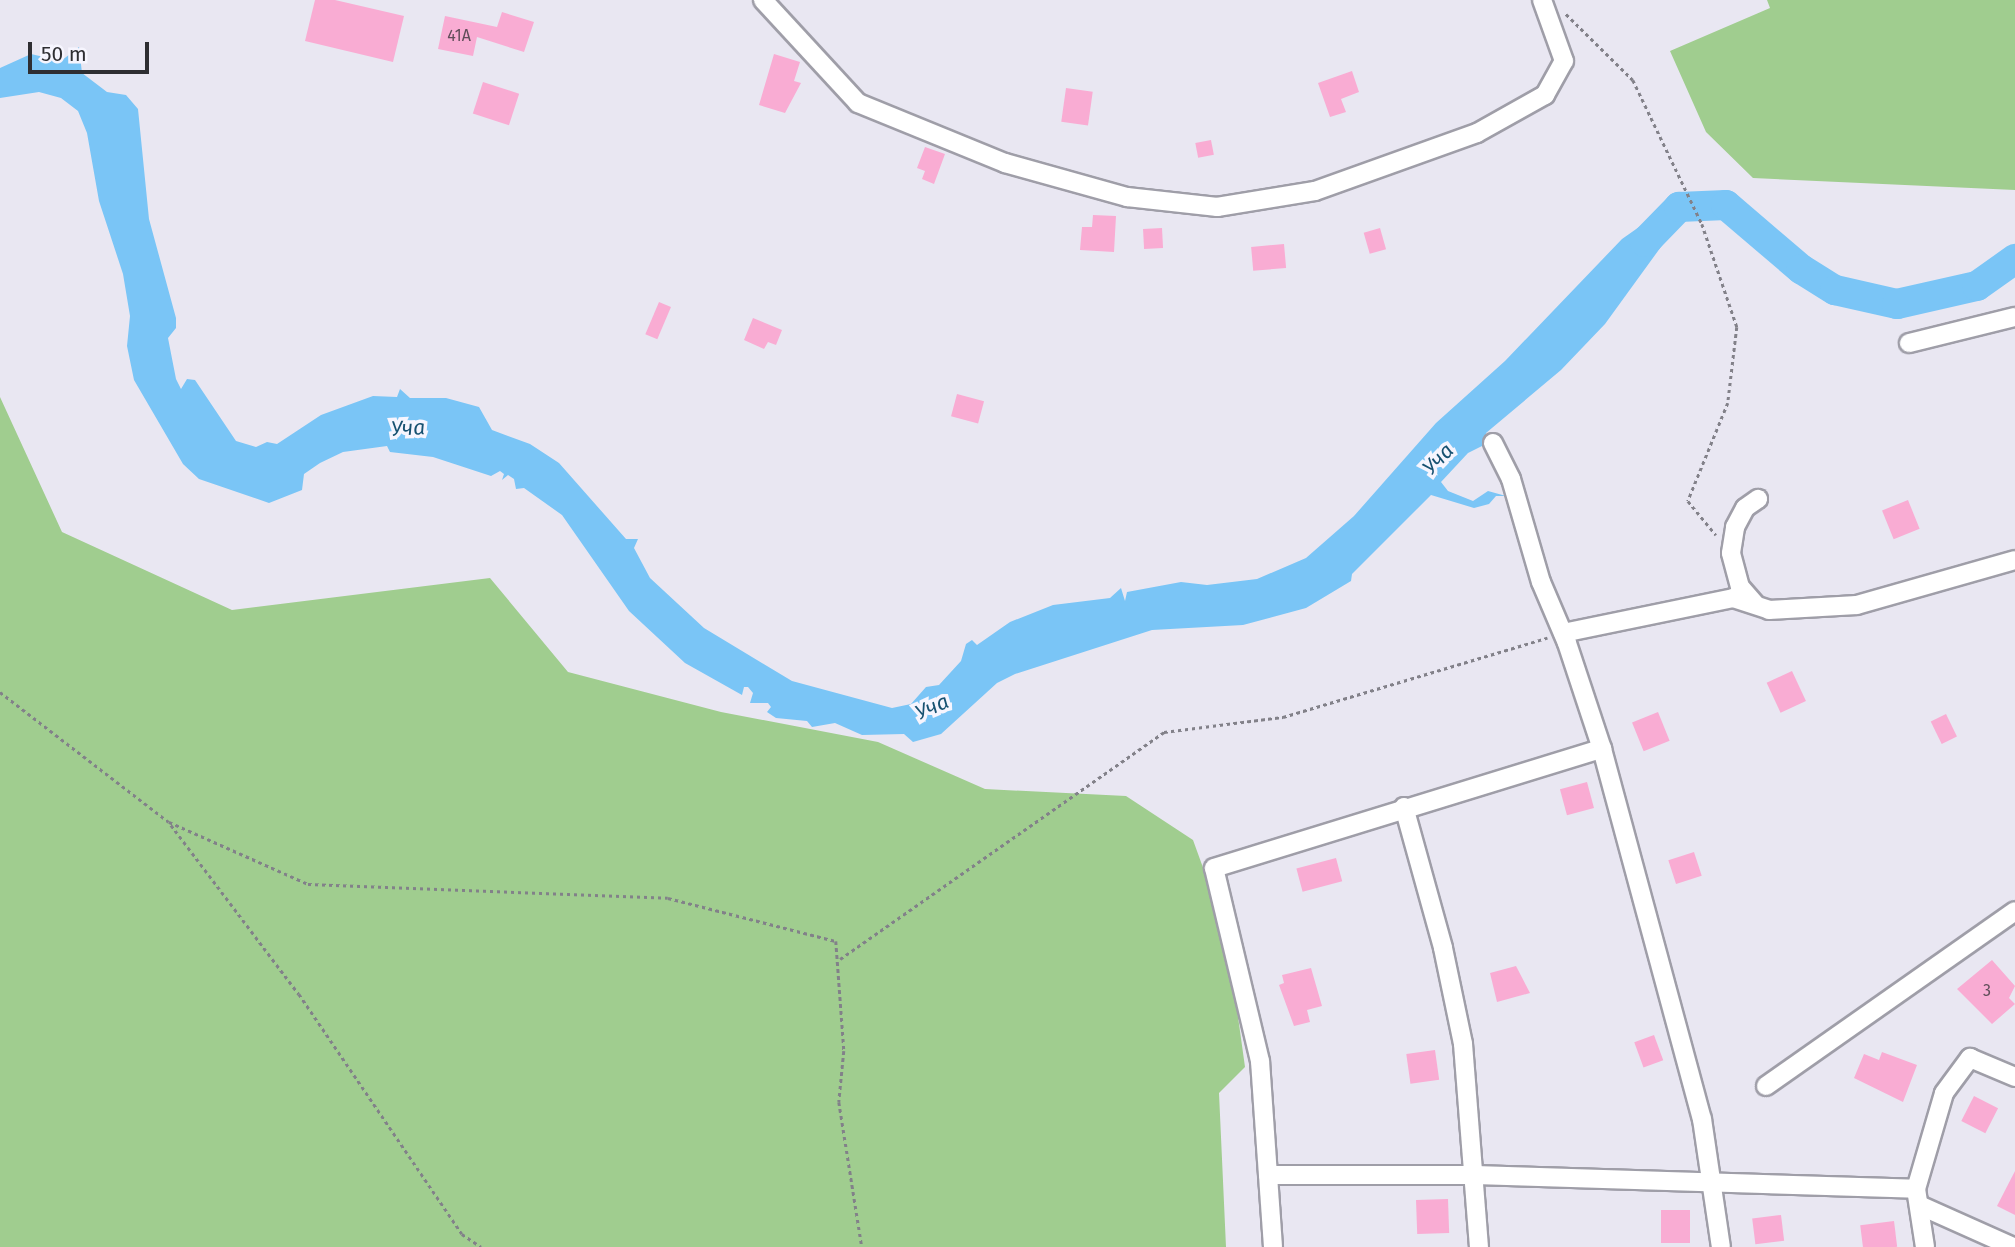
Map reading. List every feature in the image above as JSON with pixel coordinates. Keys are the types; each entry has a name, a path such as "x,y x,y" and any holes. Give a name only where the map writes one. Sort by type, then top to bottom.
{"street":[{"path":"763,0 858,103 1005,163 1127,197 1217,207 1315,191 1477,133 1545,95 1564,61 1542,0"},
{"path":"1909,343 2015,317"},
{"path":"1493,443 1511,480 1541,582 1563,633 1602,749 1702,1119 1721,1247"},
{"path":"1755,604 1740,587 1731,553 1735,527 1745,508 1758,499"},
{"path":"1563,633 1733,598 1769,610 1857,605 2015,560"},
{"path":"1273,1247 1260,1062 1214,868 1404,807 1602,749"},
{"path":"1404,807 1443,948 1463,1044 1479,1247"},
{"path":"1766,1086 2015,911"},
{"path":"1925,1247 1918,1197 1944,1093 1970,1058 2015,1077"},
{"path":"1268,1175 1475,1175 1711,1183 1918,1197 2013,1247"}],"path":[{"path":"1560,9 1633,80 1702,224 1737,327 1728,403 1688,501 1731,553"},
{"path":"840,959 1164,732 1283,717 1563,633"},
{"path":"0,692 169,822 308,884 668,898 836,941 840,959 844,1051 839,1102 862,1247"},
{"path":"169,822 299,994 462,1234 481,1247"}],"green space":[{"path":"1767,0 2015,0 2015,190 1753,178 1706,132 1670,51 1770,8"},
{"path":"0,397 62,532 232,610 490,578 568,672 721,712 878,742 985,789 1126,796 1193,840 1226,931 1245,1067 1219,1093 1226,1247 0,1247"}],"water":[{"path":"79,47 82,73 107,92 126,95 138,109 149,219 176,318 176,328 168,338 176,379 181,389 187,379 195,380 236,441 256,447 267,442 277,444 321,415 373,396 397,397 400,389 410,398 446,398 479,407 492,430 530,444 559,463 626,539 638,539 634,548 650,578 704,628 792,681 892,708 911,704 926,687 939,685 961,661 966,644 972,640 977,645 1010,622 1053,605 1110,598 1121,588 1125,601 1127,592 1181,582 1207,585 1257,579 1306,558 1354,516 1436,423 1505,361 1622,239 1669,206 1679,222 1605,324 1561,370 1486,433 1486,444 1468,453 1441,482 1448,491 1473,501 1488,491 1506,496 1496,496 1489,504 1474,508 1431,495 1352,574 1351,581 1306,608 1243,625 1152,630 1015,674 997,683 941,734 913,742 904,734 862,735 835,723 812,727 807,721 776,718 767,712 771,707 768,703 750,703 753,693 748,687 744,687 742,695 685,663 629,611 562,515 524,488 516,489 514,479 508,475 502,480 504,474 500,471 491,476 433,457 390,452 387,446 343,452 320,463 304,474 302,490 269,503 199,479 183,464 134,380 127,346 130,316 123,274 99,201 87,133 78,111 61,98 39,92 0,98 0,68 31,54 61,61"}],"building":[{"path":"315,0 335,0 404,16 393,62 305,41"},
{"path":"502,12 534,22 524,52 477,37 473,56 438,49 445,16 497,27"},
{"path":"774,54 800,62 794,81 801,83 785,113 759,105"},
{"path":"1352,71 1359,92 1341,99 1346,112 1330,117 1318,83"},
{"path":"483,82 519,94 509,125 473,113"},
{"path":"1066,88 1093,92 1088,125 1061,122"},
{"path":"1211,140 1214,155 1198,158 1195,143"},
{"path":"925,147 945,154 934,184 922,179 925,171 917,168"},
{"path":"1093,215 1116,216 1114,252 1080,250 1082,227 1092,227"},
{"path":"1162,228 1163,248 1144,249 1143,229"},
{"path":"1380,228 1386,249 1370,254 1364,233"},
{"path":"1284,244 1286,268 1253,271 1251,247"},
{"path":"659,302 671,307 657,339 645,334"},
{"path":"753,318 782,330 776,345 768,342 764,349 744,340"},
{"path":"957,394 984,401 978,423 951,416"},
{"path":"1908,500 1920,529 1894,539 1882,510"},
{"path":"1792,671 1806,701 1781,713 1767,683"},
{"path":"1658,712 1670,741 1644,751 1632,722"},
{"path":"1946,714 1957,736 1942,744 1931,721"},
{"path":"1587,782 1594,808 1567,815 1560,789"},
{"path":"1694,852 1702,876 1676,884 1668,860"},
{"path":"1336,858 1342,881 1303,892 1296,869"},
{"path":"1992,960 2015,986 2009,998 2015,1004 1992,1024 1957,989"},
{"path":"1516,966 1530,993 1497,1002 1490,973"},
{"path":"1311,968 1322,1006 1307,1010 1310,1022 1294,1026 1279,985 1284,983 1282,975"},
{"path":"1654,1035 1663,1060 1644,1068 1634,1042"},
{"path":"1435,1050 1439,1080 1410,1084 1406,1054"},
{"path":"1882,1052 1917,1065 1903,1102 1854,1078 1864,1054 1879,1060"},
{"path":"1974,1096 1998,1108 1985,1133 1961,1121"},
{"path":"2015,1171 2015,1215 1997,1206"},
{"path":"1448,1199 1449,1233 1417,1234 1416,1200"},
{"path":"1661,1210 1690,1210 1690,1243 1661,1243"},
{"path":"1781,1215 1784,1241 1755,1244 1752,1219"},
{"path":"1894,1221 1897,1247 1863,1247 1860,1225"}],"waterway":[{"name":"Уча","path":"1645,242 1679,207 1726,205 1801,269 1835,290 1897,304 1977,286 2015,259"}]}
